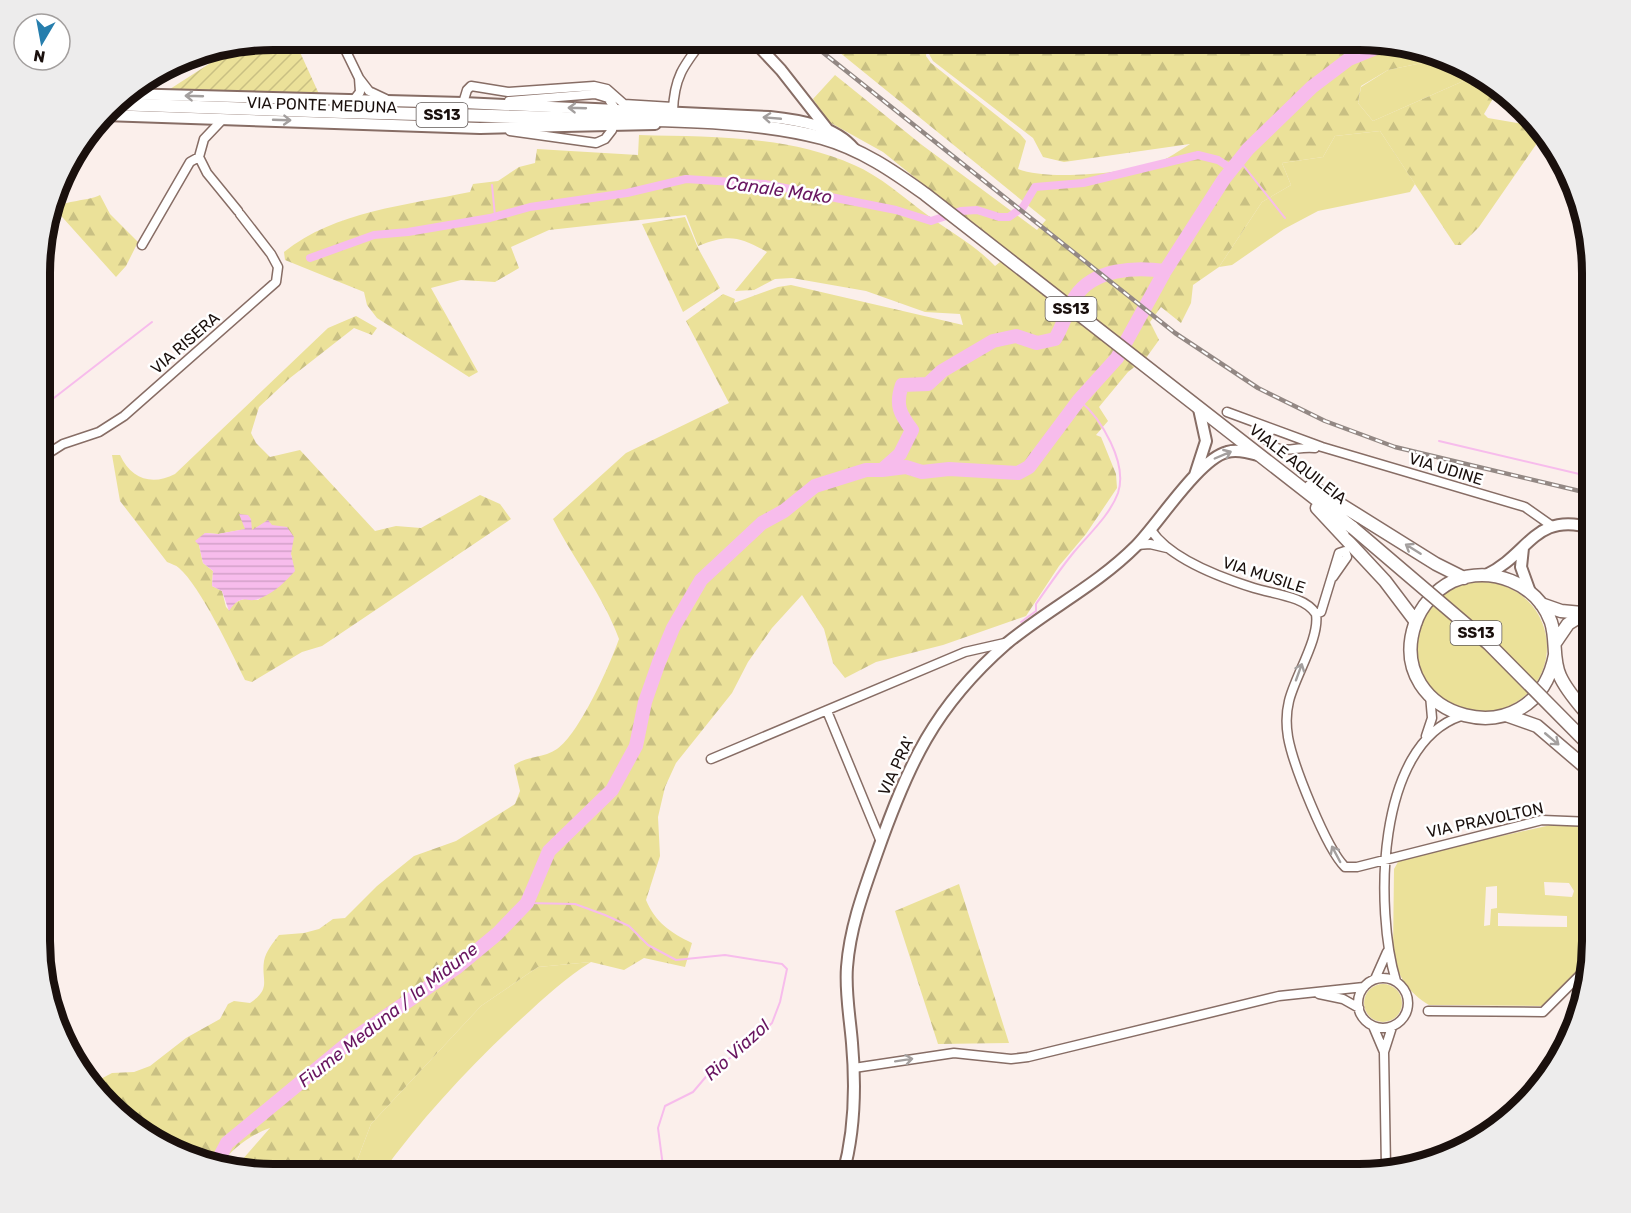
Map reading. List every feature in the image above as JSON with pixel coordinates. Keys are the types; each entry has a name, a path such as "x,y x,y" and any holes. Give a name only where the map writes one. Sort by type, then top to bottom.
{"main road":[{"name":"SS13","path":"125,105 222,113"},
{"name":"VIA PONTE MEDUNA","path":"222,113 664,122 793,131 854,149 899,175 1139,363"},
{"name":"VIALE AQUILEIA","path":"1139,363 1353,528 1489,644 1582,738"},
{"path":"1261,456 1436,564 1464,578"},
{"path":"1261,456 1348,539 1416,622"},
{"path":"1582,617 1568,624 1555,649 1549,678 1536,697 1506,715 1488,719 1461,716 1444,708 1430,695 1419,679 1412,660 1411,641 1416,622 1435,594 1464,578 1486,575 1509,580 1530,592 1541,604 1551,622 1555,649 1560,675 1582,706"},
{"path":"1541,604 1582,613"},
{"path":"1506,715 1537,726 1582,764"}],"street":[{"name":"VIA PONTE MEDUNA","path":"345,50 359,78 375,95 404,102"},
{"path":"673,110 674,90 682,67 695,50"},
{"path":"762,50 829,131"},
{"name":"VIA PONTE MEDUNA","path":"353,101 360,92 359,78"},
{"name":"VIA PONTE MEDUNA","path":"463,104 467,90 471,86 521,92 594,86 607,89 624,104 797,120 847,140 854,149"},
{"path":"144,91 144,95"},
{"name":"VIA PONTE MEDUNA","path":"479,104 595,93 608,98 614,107"},
{"name":"VIA PONTE MEDUNA","path":"139,95 673,110"},
{"path":"797,120 802,112 802,98"},
{"path":"204,139 222,113"},
{"name":"VIA PONTE MEDUNA","path":"115,115 195,117 222,113 480,128 646,126 664,122"},
{"path":"142,245 190,162 199,157 205,126 195,117"},
{"path":"480,128 596,142 605,139 612,130"},
{"name":"VIA RISERA","path":"50,452 63,444 99,432 124,416 276,282 278,267 272,254 207,173 199,157"},
{"name":"VIA PRA'","path":"1193,479 1206,441 1199,409"},
{"name":"VIA UDINE","path":"1227,412 1272,430 1346,454 1525,507 1552,526"},
{"name":"VIA UDINE","path":"1272,430 1265,433 1265,437 1271,445 1284,451 1312,447 1346,454"},
{"name":"VIA PRA'","path":"845,1164 853,1128 854,1068 847,967 855,919 901,785 930,729 974,674 1009,642 1087,589 1137,545 1193,479 1215,457 1227,452 1261,456"},
{"path":"1536,534 1539,526 1537,515"},
{"path":"1486,575 1500,568 1536,534 1552,526 1582,525"},
{"name":"VIA MUSILE","path":"1151,530 1178,553 1219,576 1305,603 1316,614 1316,627 1287,709 1290,745 1319,823 1341,864 1350,868 1386,858"},
{"path":"1137,545 1159,545 1178,553"},
{"path":"1523,548 1521,567 1530,592"},
{"path":"1316,614 1321,612 1334,577"},
{"path":"711,759 966,652 1009,642"},
{"path":"1386,1162 1384,1052 1392,1027 1404,1017 1408,1007 1405,990 1396,981 1387,951 1388,833 1396,793 1424,742 1432,718 1430,695"},
{"path":"827,711 881,842"},
{"path":"1424,742 1443,723 1461,716"},
{"name":"VIA PRAVOLTON","path":"1386,858 1542,820 1582,822"},
{"path":"1384,1052 1373,1026 1365,1020 1359,1008 1359,997 1364,987 1375,979 1387,951"},
{"path":"1428,1011 1543,1012 1579,976"},
{"path":"1375,979 1386,978 1396,981"},
{"path":"854,1068 954,1053 1011,1059 1028,1057 1259,1000 1364,987"},
{"path":"1312,993 1343,999 1359,1008"},
{"path":"1373,1026 1392,1027"}],"green space":[{"path":"299,50 319,94 170,89 222,55 243,51"},
{"path":"837,50 927,50 926,56 931,63 1026,141 1018,169 1031,173 1087,174 1144,167 1170,157 1190,144 1064,162 1043,157 1033,138 933,61 929,54 931,50 1388,51 1434,62 1388,70 1361,86 1358,103 1373,121 1469,79 1494,96 1484,114 1488,118 1525,124 1538,141 1479,227 1461,245 1455,245 1380,131 1335,136 1323,157 1282,163 1291,185 1262,202 1219,267 1193,285 1191,303 1181,323 1161,307 1150,322 1159,340 1146,358 1128,372 1099,407 1108,421 1096,435 1101,437 1116,474 1117,488 1086,534 1059,566 1026,616 943,645 876,662 845,678 833,663 824,629 802,595 772,628 748,662 732,693 676,763 665,787 658,817 660,856 646,900 654,915 665,926 692,943 685,967 644,958 624,970 591,962 538,967 481,1006 371,1124 356,1164 272,1164 241,1162 270,1128 242,1143 226,1158 201,1152 174,1141 149,1126 125,1108 105,1088 99,1080 112,1073 134,1072 150,1066 186,1038 220,1019 228,1004 234,1001 250,1003 257,998 264,984 265,957 279,935 304,933 319,929 333,919 345,918 377,886 414,856 456,841 515,804 520,791 514,765 547,754 566,741 584,714 609,665 619,639 605,607 553,519 626,453 729,403 686,321 723,294 735,299 734,303 778,287 791,285 963,325 960,314 925,312 866,291 792,278 775,279 754,290 735,291 767,252 733,238 698,246 686,215 549,230 511,247 519,268 495,282 461,280 431,288 478,372 469,377 377,318 367,305 364,292 285,260 284,252 304,238 349,218 470,192 473,184 498,181 519,167 535,163 537,149 638,155 639,135 748,140 776,143 828,155 854,165 882,181 995,266 1010,254 883,152 829,122 813,99 835,75 922,145 1037,230 1046,220"},
{"path":"1434,62 1469,79 1373,121 1358,103 1361,87 1388,70"},
{"path":"1380,131 1415,184 1410,192 1318,211 1284,229 1232,265 1219,267 1262,202 1291,185 1282,163 1323,157 1335,136"},
{"path":"100,195 110,214 138,242 126,266 116,277 58,212 60,206"},
{"path":"685,217 698,248 720,288 683,312 642,224"},
{"path":"356,316 377,328 372,335 354,328 290,378 259,407 251,433 256,443 270,457 300,450 375,531 396,526 421,528 480,495 500,504 511,519 322,646 302,652 252,682 245,680 196,589 178,567 167,562 120,501 112,455 120,455 130,470 143,478 150,480 166,478 175,474 328,328","holes":["240,515 251,530 291,554 294,571 258,600 241,600 229,610 222,591 212,586 213,571 203,563 199,545 205,533 218,534 246,529"]},
{"path":"1482,582 1507,586 1528,601 1543,622 1547,647 1543,672 1528,693 1507,708 1482,712 1457,708 1436,693 1421,672 1417,647 1421,622 1436,601 1457,586"},
{"path":"1560,823 1582,824 1580,968 1544,1006 1429,1005 1405,983 1397,969 1393,953 1394,869 1398,862 1406,857","holes":["1544,882 1569,883 1574,891 1572,897 1545,895","1497,886 1497,908 1491,909 1490,925 1484,926 1486,887","1498,913 1567,916 1567,927 1498,926"]},
{"path":"959,884 1009,1043 938,1044 895,911"},
{"path":"591,962 554,989 483,1056 430,1113 389,1164 356,1164 371,1124 481,1006 538,967"},
{"path":"1383,984 1397,989 1402,1003 1397,1017 1383,1022 1369,1017 1364,1003 1369,989"}],"shaded area":[{"path":"239,514 248,515 251,519 252,530 268,520 272,525 287,527 294,537 291,554 295,571 271,593 256,600 241,600 229,611 222,591 212,586 213,571 203,563 199,545 195,541 205,533 218,534 245,529"}],"waterway":[{"name":"Fiume Meduna / la Midune","path":"882,470 906,467 922,472 949,469 1018,473 1029,467 1079,400 1117,358 1165,271 1224,179 1248,149 1312,87 1349,59 1371,50"},
{"name":"Canale Mako","path":"310,258 374,235 408,232 490,218 530,207 627,193 686,179 765,184 896,210 931,221 961,211 977,210 999,217 1009,217 1023,207 1035,187 1083,183 1198,155 1218,160 1232,169"},
{"path":"1239,160 1285,218"},
{"path":"492,185 495,216"},
{"name":"Fiume Meduna / la Midune","path":"220,1157 227,1143 353,1039 456,968 497,934 527,903 549,851 612,790 636,746 645,702 659,662 673,628 701,580 762,523 784,511 815,486 866,470 882,470 900,454 912,430 900,409 899,398 902,385 928,384 942,371 993,341 1016,336 1037,343 1055,339 1075,297 1083,287 1104,275 1141,269 1165,271"},
{"name":"Canale Mako","path":"50,401 152,322"},
{"path":"1021,622 1036,611 1036,604 1069,558 1105,517 1118,493 1120,481 1116,455 1104,429 1079,400"},
{"path":"1439,441 1582,475"},
{"name":"Rio Viazol","path":"527,903 575,904 605,915 629,926 648,945 676,960 725,955 782,964 787,969 780,1002 772,1023 743,1049 710,1072 693,1092 665,1106 658,1128 663,1164"}],"railway":[{"path":"820,50 1175,333 1258,388 1325,421 1395,447 1582,492"}]}
